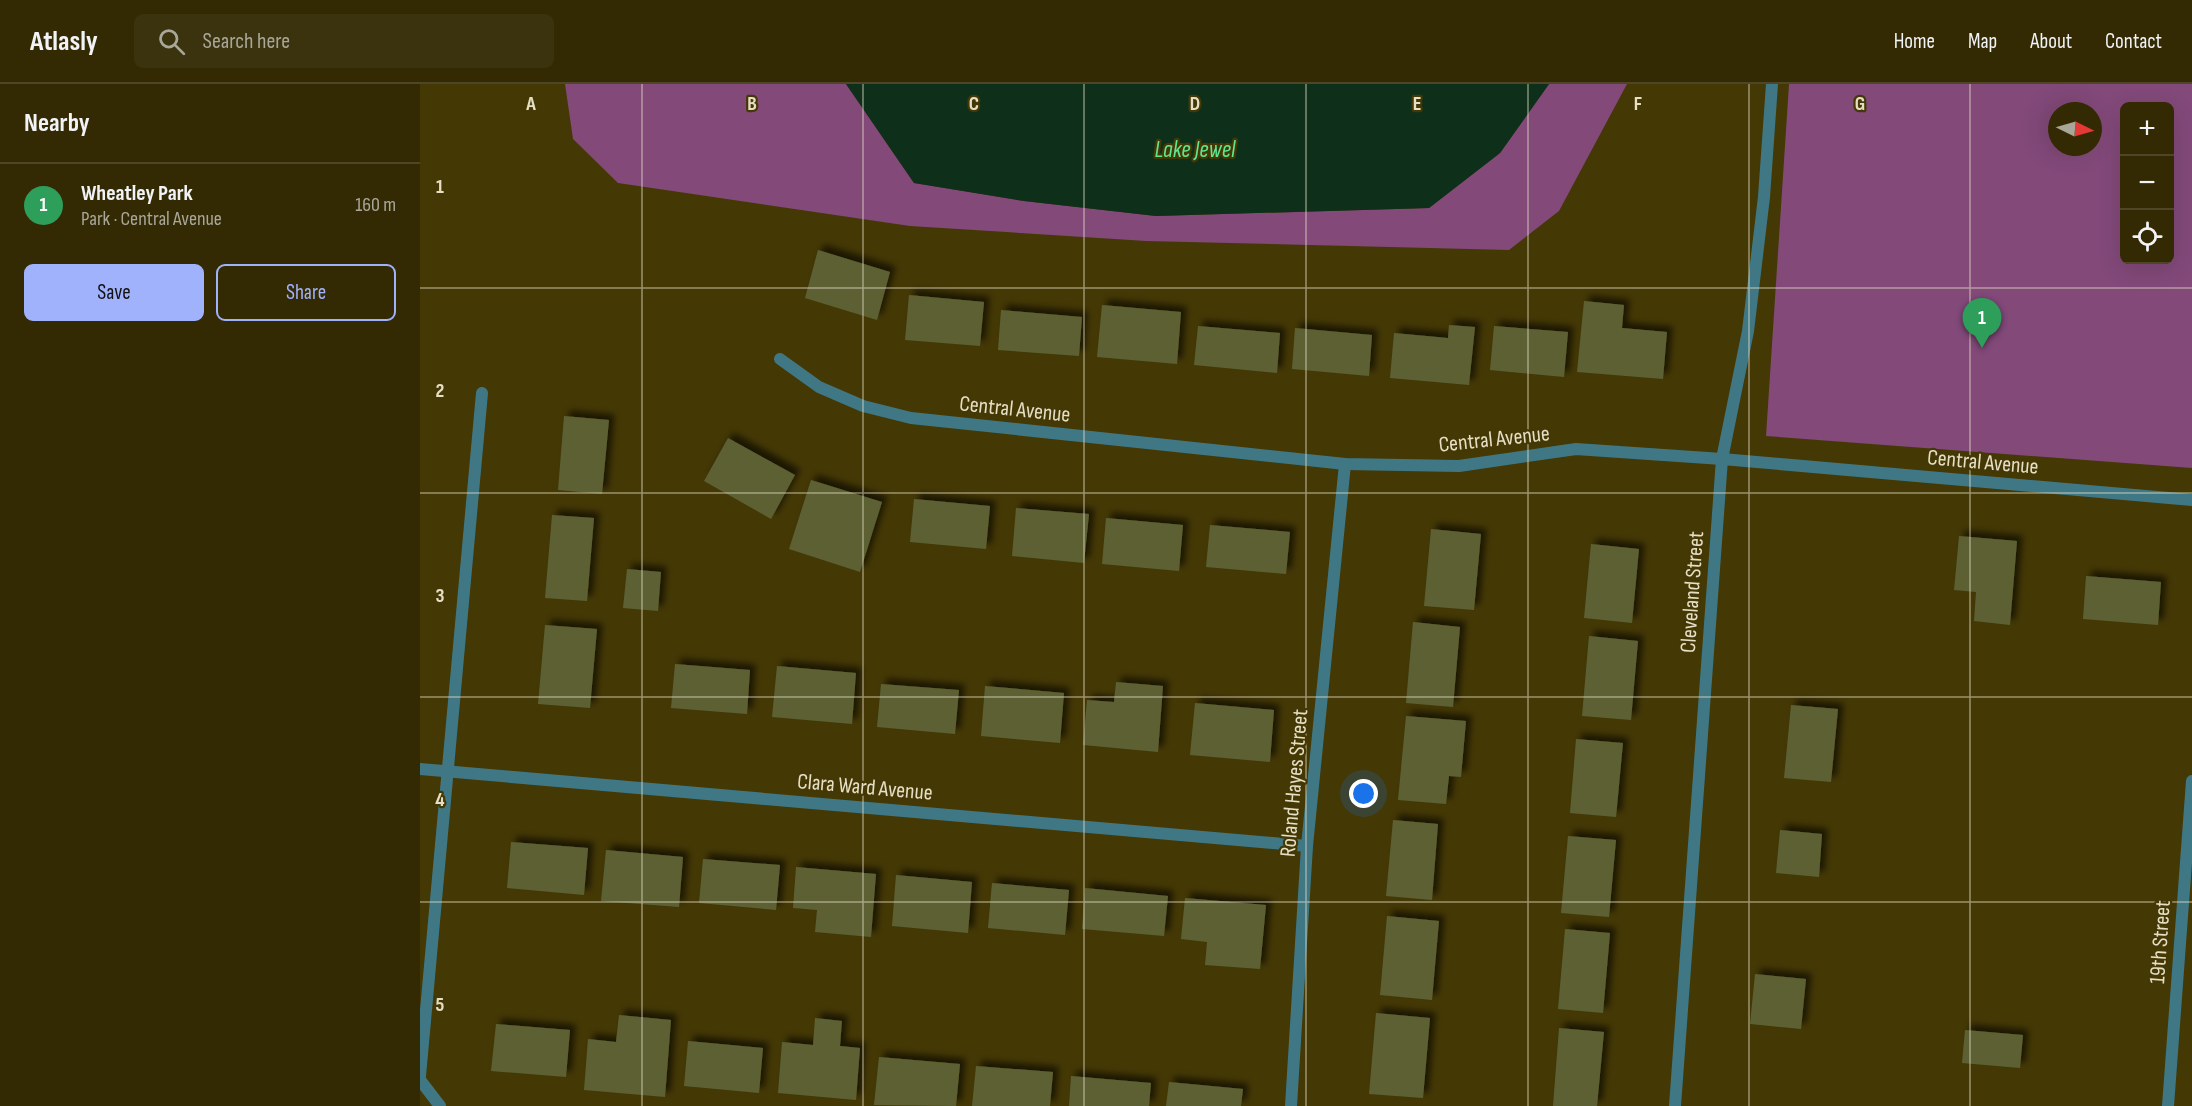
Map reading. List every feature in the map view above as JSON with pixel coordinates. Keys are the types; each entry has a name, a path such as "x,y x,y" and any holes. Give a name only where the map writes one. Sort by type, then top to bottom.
{"street":[{"name":"Cleveland Street","path":"1675,1106 1722,459 1748,331 1764,197 1772,84"},
{"name":"Central Avenue","path":"780,359 819,387 863,406 911,418 1345,464 1459,466 1576,449 1722,459 2192,500"},
{"path":"440,1106 420,1078 482,393"},
{"name":"Roland Hayes Street","path":"1292,1106 1307,846 1345,464"},
{"name":"Clara Ward Avenue","path":"420,769 1307,846"},
{"name":"19th Street","path":"2168,1106 2192,781"}],"shaded area":[{"path":"565,84 846,84 914,183 1024,201 1156,216 1429,208 1500,153 1549,84 1627,84 1559,211 1509,250 1146,241 910,226 618,183 573,139"},
{"path":"1789,84 2192,84 2192,468 1766,436"}],"water":[{"name":"Lake Jewel","path":"846,84 1549,84 1500,153 1429,208 1156,216 1024,201 914,183"}],"building":[{"path":"818,250 890,272 877,320 805,298"},
{"path":"909,295 984,302 980,346 905,340"},
{"path":"1584,301 1624,305 1622,328 1667,332 1663,379 1577,372"},
{"path":"1102,305 1181,312 1177,364 1097,357"},
{"path":"1001,310 1082,317 1079,356 998,350"},
{"path":"1449,325 1475,327 1469,385 1390,378 1394,333 1448,338"},
{"path":"1198,326 1280,333 1277,373 1194,365"},
{"path":"1494,326 1568,332 1564,377 1490,370"},
{"path":"1295,328 1372,335 1369,376 1292,369"},
{"path":"564,416 609,420 602,494 558,490"},
{"path":"728,438 795,475 771,519 704,481"},
{"path":"811,480 882,502 860,572 789,549"},
{"path":"914,499 990,506 986,549 910,542"},
{"path":"1016,508 1089,514 1084,563 1012,556"},
{"path":"552,515 594,518 587,601 545,598"},
{"path":"1106,518 1183,525 1179,571 1102,564"},
{"path":"1210,525 1290,532 1286,574 1206,567"},
{"path":"1431,529 1481,534 1474,610 1424,606"},
{"path":"1959,536 2017,541 2010,625 1974,621 1976,592 1954,590"},
{"path":"1591,544 1639,549 1632,623 1584,618"},
{"path":"627,569 661,572 658,611 623,608"},
{"path":"2086,576 2161,582 2158,625 2083,619"},
{"path":"1413,622 1460,627 1453,707 1406,703"},
{"path":"545,625 597,629 590,708 538,704"},
{"path":"1589,636 1638,641 1631,720 1582,716"},
{"path":"675,664 750,670 747,714 671,708"},
{"path":"777,666 856,673 852,724 772,717"},
{"path":"1116,682 1163,686 1158,752 1083,745 1087,700 1114,702"},
{"path":"881,684 959,690 955,734 877,727"},
{"path":"985,686 1064,693 1060,743 981,736"},
{"path":"1195,703 1274,710 1270,762 1190,755"},
{"path":"1791,705 1838,709 1831,782 1784,778"},
{"path":"1406,716 1466,721 1461,777 1449,776 1446,804 1398,800"},
{"path":"1576,739 1623,743 1616,817 1570,813"},
{"path":"1393,820 1438,824 1432,900 1386,896"},
{"path":"1780,830 1822,834 1819,877 1776,873"},
{"path":"1568,836 1616,840 1609,917 1561,913"},
{"path":"511,842 588,848 584,895 507,888"},
{"path":"606,850 683,857 679,907 601,901"},
{"path":"703,859 780,865 776,910 699,903"},
{"path":"796,867 876,874 871,937 815,932 817,910 793,908"},
{"path":"896,875 972,882 968,933 892,926"},
{"path":"992,883 1069,890 1065,935 988,928"},
{"path":"1085,888 1168,896 1164,936 1082,929"},
{"path":"1185,898 1266,905 1260,969 1205,965 1207,942 1181,939"},
{"path":"1387,916 1439,921 1432,1000 1380,995"},
{"path":"1565,929 1610,933 1603,1013 1558,1009"},
{"path":"1755,974 1806,979 1801,1029 1750,1024"},
{"path":"1376,1013 1430,1018 1423,1098 1369,1094"},
{"path":"619,1015 671,1020 665,1097 584,1090 588,1039 616,1042"},
{"path":"815,1018 842,1021 840,1046 860,1048 856,1100 778,1093 782,1042 813,1045"},
{"path":"496,1024 570,1030 566,1077 491,1071"},
{"path":"1559,1028 1604,1032 1597,1106 1553,1106"},
{"path":"1965,1030 2023,1035 2020,1068 1962,1063"},
{"path":"688,1041 763,1048 759,1093 684,1086"},
{"path":"879,1057 960,1064 956,1106 874,1105"},
{"path":"976,1066 1053,1072 1050,1106 972,1106"},
{"path":"1071,1076 1151,1083 1149,1106 1069,1106"},
{"path":"1169,1082 1243,1089 1241,1106 1166,1106"}],"place":[{"name":"Wheatley Park","path":"1982,348"}]}
